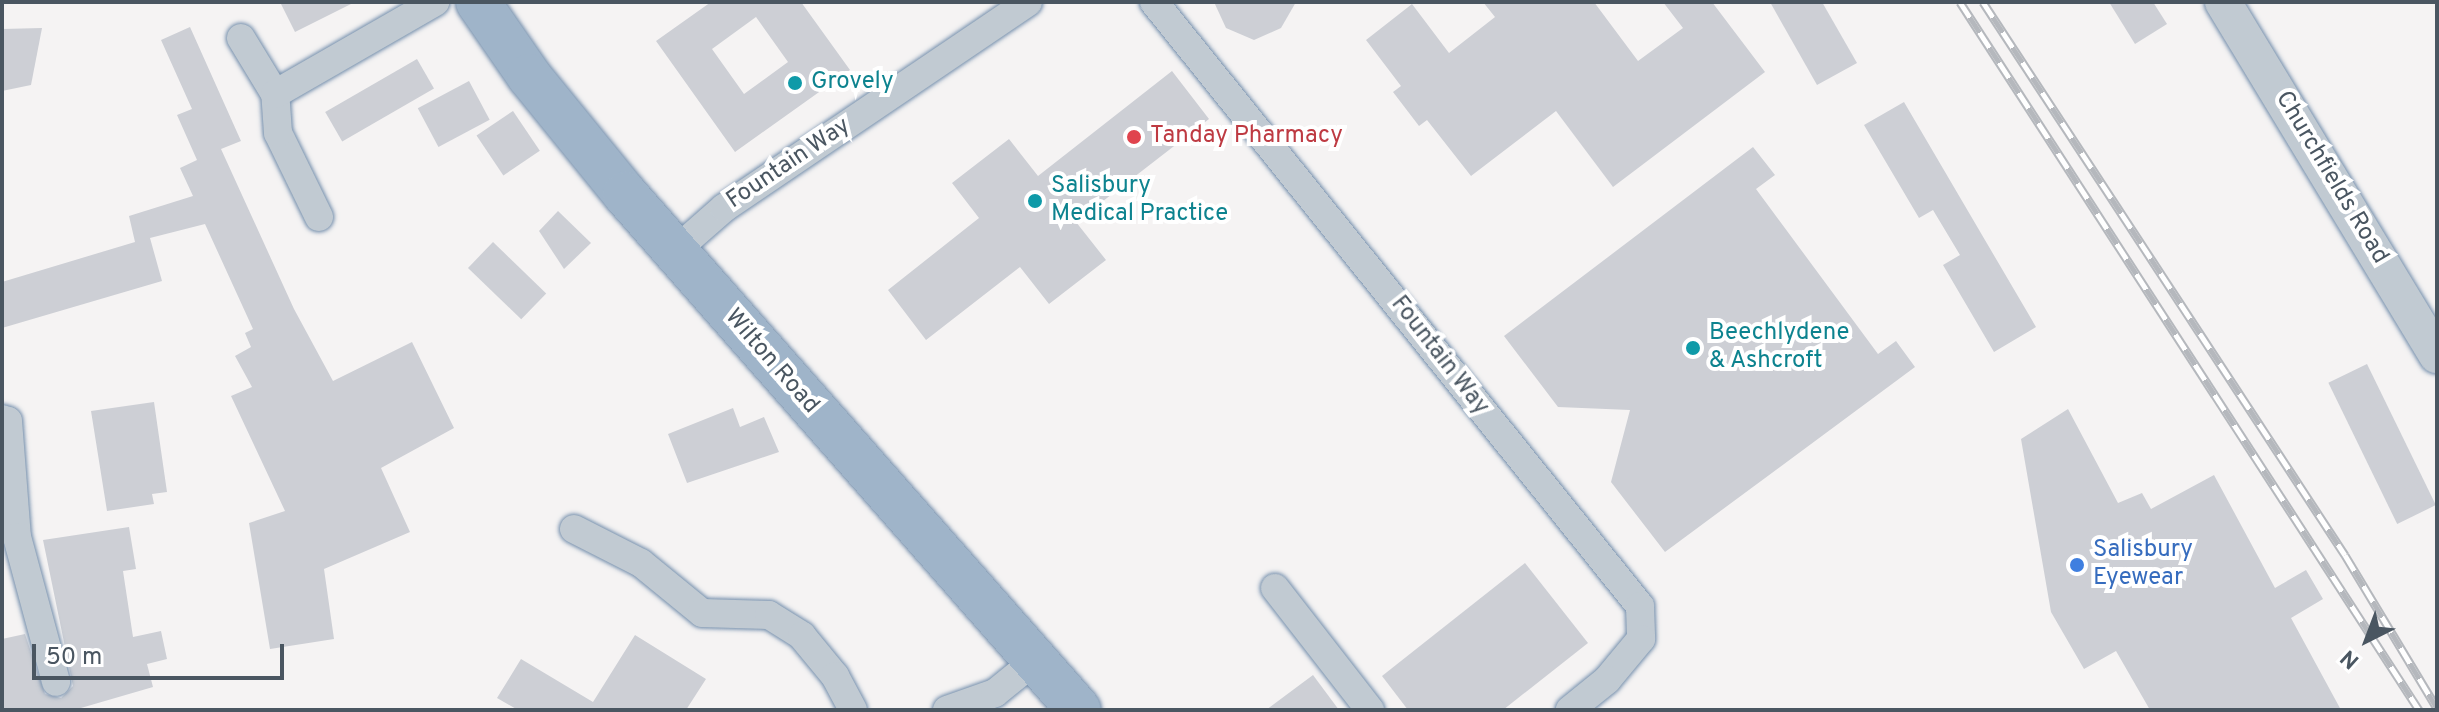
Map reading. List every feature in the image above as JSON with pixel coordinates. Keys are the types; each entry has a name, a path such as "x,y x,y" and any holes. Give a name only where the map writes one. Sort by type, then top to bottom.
{"highway":[{"name":"Wilton Road","path":"478,2 529,76 675,251 1038,658 1079,710"}],"street":[{"path":"275,94 435,2"},
{"name":"Fountain Way","path":"675,251 724,208 1028,2"},
{"name":"Fountain Way","path":"1154,2 1640,606 1641,639 1607,680 1570,710"},
{"name":"Churchfields Road","path":"2223,2 2437,355"},
{"path":"241,38 275,94 278,133 319,217"},
{"path":"2,419 8,421 17,537 56,682"},
{"path":"574,529 641,563 702,613 769,615 802,636 835,676 853,710"},
{"path":"1275,588 1370,710"},
{"path":"947,710 995,693 1038,658"}],"building":[{"path":"280,2 355,2 295,32"},
{"name":"Grovely","path":"711,2 801,2 850,70 735,152 656,41","holes":["756,17 788,62 744,94 712,49"]},
{"path":"1214,2 1296,2 1281,28 1254,40 1226,28"},
{"path":"1483,2 1594,2 1638,61 1683,28 1663,2 1712,2 1765,72 1613,187 1556,111 1471,176 1427,120 1419,126 1393,92 1401,86 1366,40 1412,4 1449,53 1495,17"},
{"path":"1770,2 1822,2 1857,63 1817,85"},
{"path":"2109,2 2153,2 2167,24 2135,44"},
{"path":"190,27 241,141 221,149 294,309 333,381 412,342 454,428 381,468 410,532 324,569 334,639 270,649 249,523 285,511 231,396 252,387 235,356 251,347 245,333 253,329 205,224 150,238 162,281 2,328 2,282 135,242 129,216 193,196 180,168 197,160 177,115 192,109 161,40"},
{"path":"42,28 31,85 2,91 2,29"},
{"path":"417,59 434,88 342,141 325,112"},
{"name":"Salisbury Medical Practice","path":"1172,71 1209,119 1076,222 1106,260 1049,304 1020,267 926,340 888,290 979,218 952,183 1009,139 1038,176"},
{"path":"469,81 490,120 438,147 418,108"},
{"path":"1904,102 2036,327 1994,352 1943,265 1960,255 1933,210 1919,218 1864,125"},
{"path":"513,111 540,151 503,175 477,136"},
{"name":"Beechlydene & Ashcroft","path":"1753,147 1775,175 1756,189 1878,354 1896,341 1915,367 1665,552 1611,482 1630,410 1558,407 1504,336"},
{"path":"558,211 591,243 564,269 539,231"},
{"path":"493,242 546,293 521,319 468,268"},
{"path":"2367,364 2436,505 2397,524 2328,383"},
{"path":"154,402 167,492 152,494 154,504 107,511 91,411"},
{"path":"733,408 740,427 764,417 779,452 687,483 668,434"},
{"path":"2068,409 2118,503 2142,493 2151,509 2214,475 2275,588 2306,570 2323,599 2291,618 2341,710 2150,710 2116,651 2084,669 2051,612 2021,439"},
{"path":"129,527 136,569 123,571 133,637 161,631 167,659 147,664 153,687 74,710 2,710 2,639 25,634 45,694 61,698 73,686 43,540"},
{"path":"1525,563 1588,643 1503,710 1408,710 1382,676"},
{"path":"635,635 706,679 686,710 518,710 497,698 521,659 593,702"},
{"path":"1313,675 1339,710 1266,710"}],"railway":[{"path":"1960,2 2419,710"},
{"path":"1983,2 2345,555 2437,708"}],"place":[{"name":"Grovely","path":"795,83"},
{"name":"Tanday Pharmacy","path":"1134,137"},
{"name":"Salisbury Medical Practice","path":"1035,201"},
{"name":"Beechlydene & Ashcroft","path":"1693,348"},
{"name":"Salisbury Eyewear","path":"2077,565"}]}
